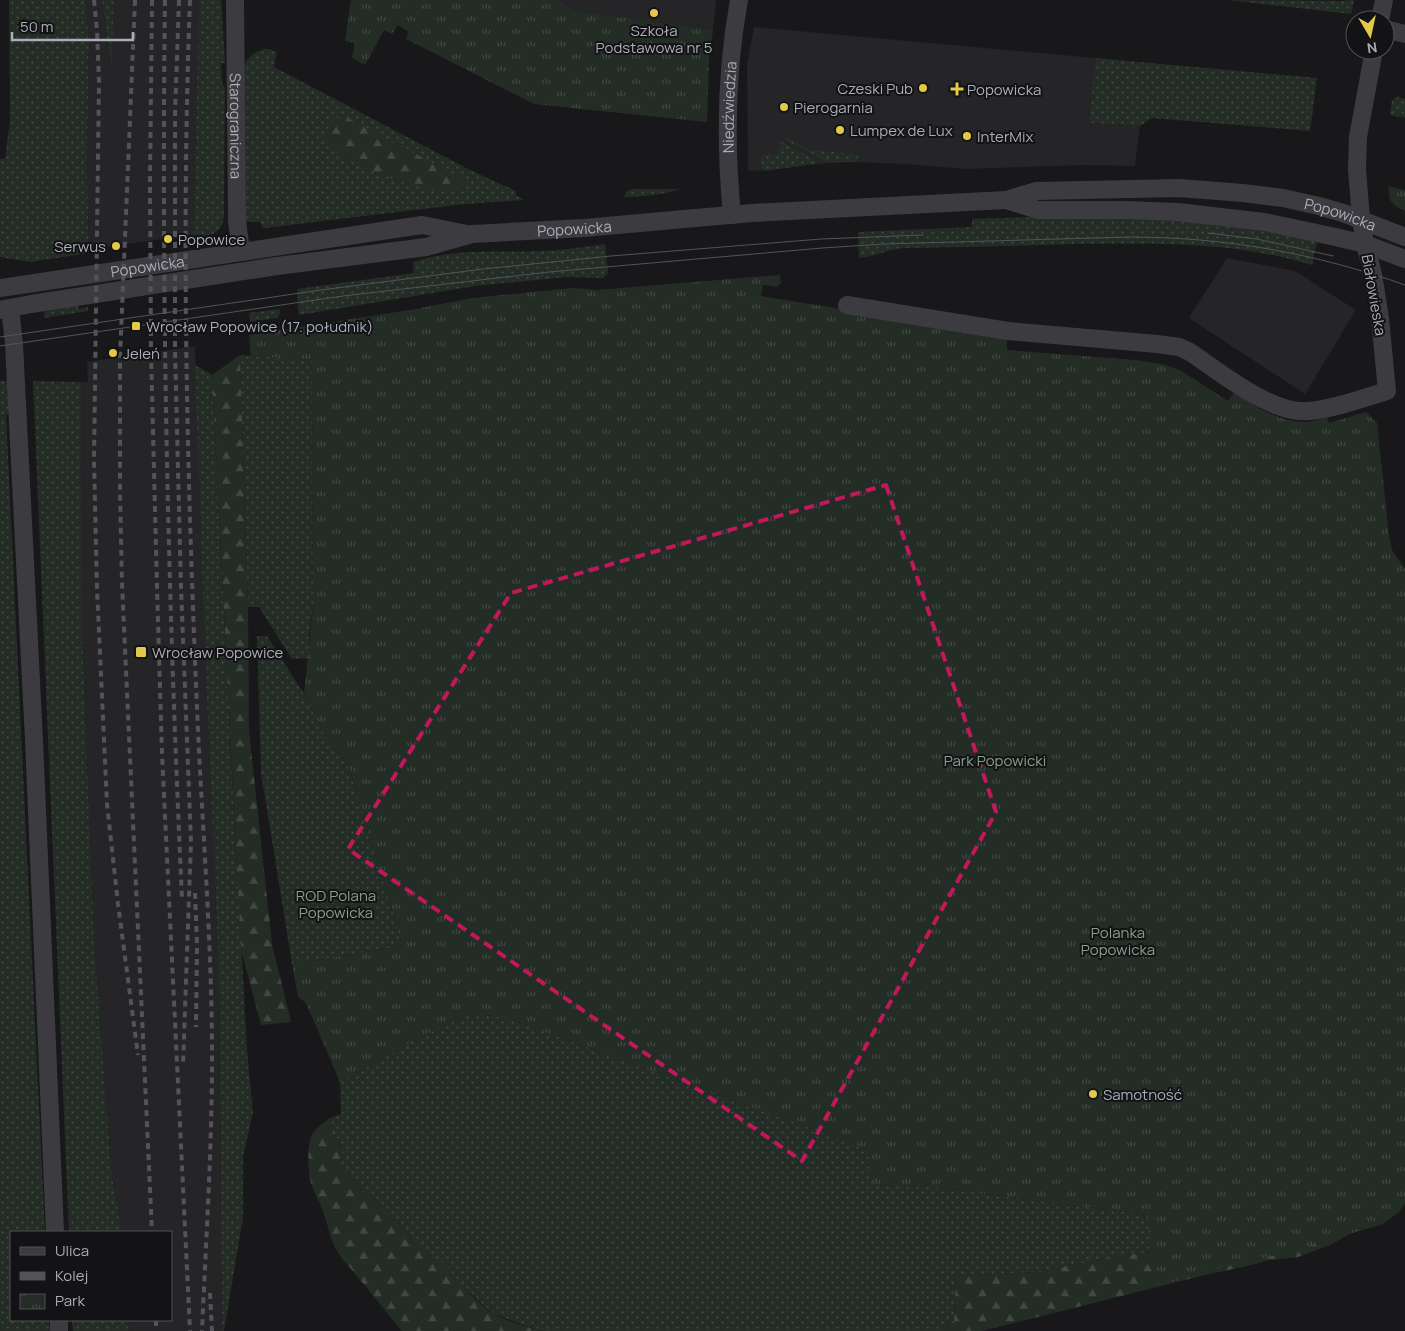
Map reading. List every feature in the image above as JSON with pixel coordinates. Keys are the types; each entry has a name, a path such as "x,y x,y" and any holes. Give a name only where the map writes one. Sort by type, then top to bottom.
{"street":[{"name":"Starograniczna","path":"235,0 237,212 238,237 241,251"},
{"name":"Niedźwiedzia","path":"732,215 728,97 731,52 739,0"},
{"name":"Białowieska","path":"847,304 1008,331 1179,347 1190,352 1259,398 1292,410 1308,412 1387,391 1375,283 1361,219 1357,168 1358,137 1372,60"},
{"name":"Popowicka","path":"0,288 241,251 422,226 472,234 584,228 732,215 1006,200 1036,190 1178,188 1243,193 1305,203 1344,213 1405,237"},
{"name":"Popowicka","path":"1006,200 1038,210 1169,211 1264,222 1365,244 1405,259"},
{"name":"Popowicka","path":"5,309 293,264 426,247 472,234"},
{"path":"5,309 14,344 55,1231"}],"highlighted area":[{"path":"886,485 996,812 802,1161 348,849 511,593"}],"shaded area":[{"path":"85,0 102,0 110,67 114,0 199,0 193,235 89,249 87,166 89,40"},
{"name":"Szkoła Podstawowa nr 5","path":"558,0 716,0 713,30 577,11"},
{"path":"754,27 1095,58 1089,120 1092,123 1140,126 1135,166 1085,165 965,169 858,162 748,171 747,64"},
{"path":"1227,258 1295,271 1356,310 1305,394 1189,318"},
{"path":"195,346 206,681 219,972 222,1331 129,1331 128,1321 172,1321 172,1231 121,1231 112,1177 94,937 82,631 81,382 88,382 87,362"}],"green space":[{"path":"9,0 85,0 89,40 87,166 89,253 30,262 0,257 0,159 5,159 10,121"},
{"path":"102,0 114,0 111,71"},
{"path":"199,0 221,0 225,63 221,63 222,82 225,89 224,216 223,223 217,231 209,235 193,238"},
{"path":"351,0 558,0 577,11 713,30 709,59 707,122 534,104 406,39 409,32 398,25 392,34 384,30 365,65 352,58 355,43 345,41"},
{"path":"1228,0 1354,0 1352,10 1345,10 1345,13"},
{"path":"264,49 277,52 274,67 470,170 516,191 516,195 524,200 465,204 263,228 260,222 245,222 244,65 252,55"},
{"path":"1095,58 1317,78 1310,131 1152,118 1140,126 1092,123 1089,120"},
{"path":"1397,97 1405,99 1405,118 1390,115 1392,100"},
{"path":"346,117 468,182 450,192 435,191 386,176 352,161 330,147 325,133 334,118"},
{"path":"785,137 810,150 858,154 858,162 827,162 787,141"},
{"path":"780,141 817,161 816,164 762,171 761,155 778,154"},
{"path":"1388,186 1405,190 1405,211 1397,207 1390,200"},
{"path":"632,189 680,189 639,197 624,197 626,192"},
{"path":"1036,217 1174,220 1276,233 1317,242 1312,265 1253,251 1192,245 1131,243 904,248 859,258 858,232 972,227 972,219"},
{"path":"605,244 608,273 603,278 567,277 475,286 299,315 297,289 414,273 413,262 429,258 478,252 551,251"},
{"name":"Park Popowicki","path":"780,275 781,283 777,287 763,285 761,296 929,323 1007,339 1007,350 1135,360 1162,364 1180,370 1228,401 1234,392 1269,413 1287,420 1308,422 1327,417 1329,423 1366,412 1377,423 1389,536 1392,550 1405,569 1405,1204 1399,1212 1383,1224 1285,1253 1214,1269 1159,1286 1151,1252 1148,1215 935,1187 873,1185 867,1149 504,1017 471,1014 441,1026 340,1082 306,1003 298,997 292,964 403,946 349,768 323,732 304,694 313,606 312,360 251,356 249,335 416,309 472,298 572,288 597,290"},
{"path":"78,305 78,309 88,307 88,311 44,318 45,311"},
{"path":"280,309 280,314 277,318 250,322 249,313"},
{"path":"240,355 312,360 313,606 309,636 309,658 292,659 259,607 248,607"},
{"path":"240,355 248,607 249,731 272,944 291,1022 261,1025 241,949 212,375"},
{"path":"195,365 212,375 247,1050 253,1112 243,1157 243,1218 224,1331 222,1331 219,972"},
{"path":"0,381 10,381 12,414 6,415 45,1231 10,1231 10,1321 49,1321 50,1331 0,1331"},
{"path":"33,381 81,382 82,631 94,937 112,1177 121,1231 69,1231"},
{"name":"ROD Polana Popowicka","path":"257,636 267,636 304,694 323,732 349,768 403,946 292,964 261,773"},
{"path":"471,1014 504,1017 868,1149 873,1185 935,1187 1148,1215 1151,1252 1033,1272 956,1276 954,1323 948,1325 944,1331 541,1331 496,1315 484,1306 417,1246 389,1211 378,1203 369,1192 362,1192 339,1160 343,1155 330,1118 341,1114 340,1082 441,1026"},
{"path":"330,1118 343,1155 339,1160 362,1192 369,1192 378,1203 389,1211 417,1246 436,1262 443,1262 468,1291 489,1311 506,1320 541,1331 402,1331 337,1251 311,1183 308,1160 311,1137 319,1126"},
{"path":"1148,1215 1373,1221 1330,1245 1298,1257 1270,1260 1205,1275 982,1331 944,1331 948,1325 954,1323 956,1276 1033,1272 1151,1252"},
{"path":"72,1321 128,1321 129,1331 73,1331"}],"tram line":[{"path":"1208,233 1257,239 1333,256"},
{"path":"0,337 321,290 483,269 611,256 821,239 923,235"},
{"path":"0,346 343,296 549,272 884,244 1129,237 1200,240 1269,249 1303,256 1337,264 1405,285"}],"railway":[{"path":"94,0 99,81 94,460 97,589 107,804 138,1055"},
{"path":"135,0 120,357 120,493 122,584 152,1231"},
{"path":"152,0 151,353 157,587 162,754 190,1331"},
{"path":"165,0 164,225 169,562 182,899"},
{"path":"179,0 175,113 175,349 181,587 191,842 183,1065"},
{"path":"190,0 187,88 186,354 190,532 212,1014 210,1160 202,1331"},
{"path":"195,893 197,945 196,1027"},
{"path":"210,1293 212,1331"},
{"path":"156,1321 156,1331"}],"place":[{"name":"Szkoła Podstawowa nr 5","path":"654,13"},
{"name":"Czeski Pub","path":"923,88"},
{"name":"Popowicka","path":"957,89"},
{"name":"Pierogarnia","path":"784,107"},
{"name":"Lumpex de Lux","path":"840,130"},
{"name":"InterMix","path":"967,136"},
{"name":"Popowice","path":"168,239"},
{"name":"Serwus","path":"116,246"},
{"name":"Wrocław Popowice (17. południk)","path":"136,326"},
{"name":"Jeleń","path":"113,353"},
{"name":"Wrocław Popowice","path":"141,652"},
{"name":"Samotność","path":"1093,1094"}],"park label":[{"name":"Polanka Popowicka","path":"1118,940"}]}
